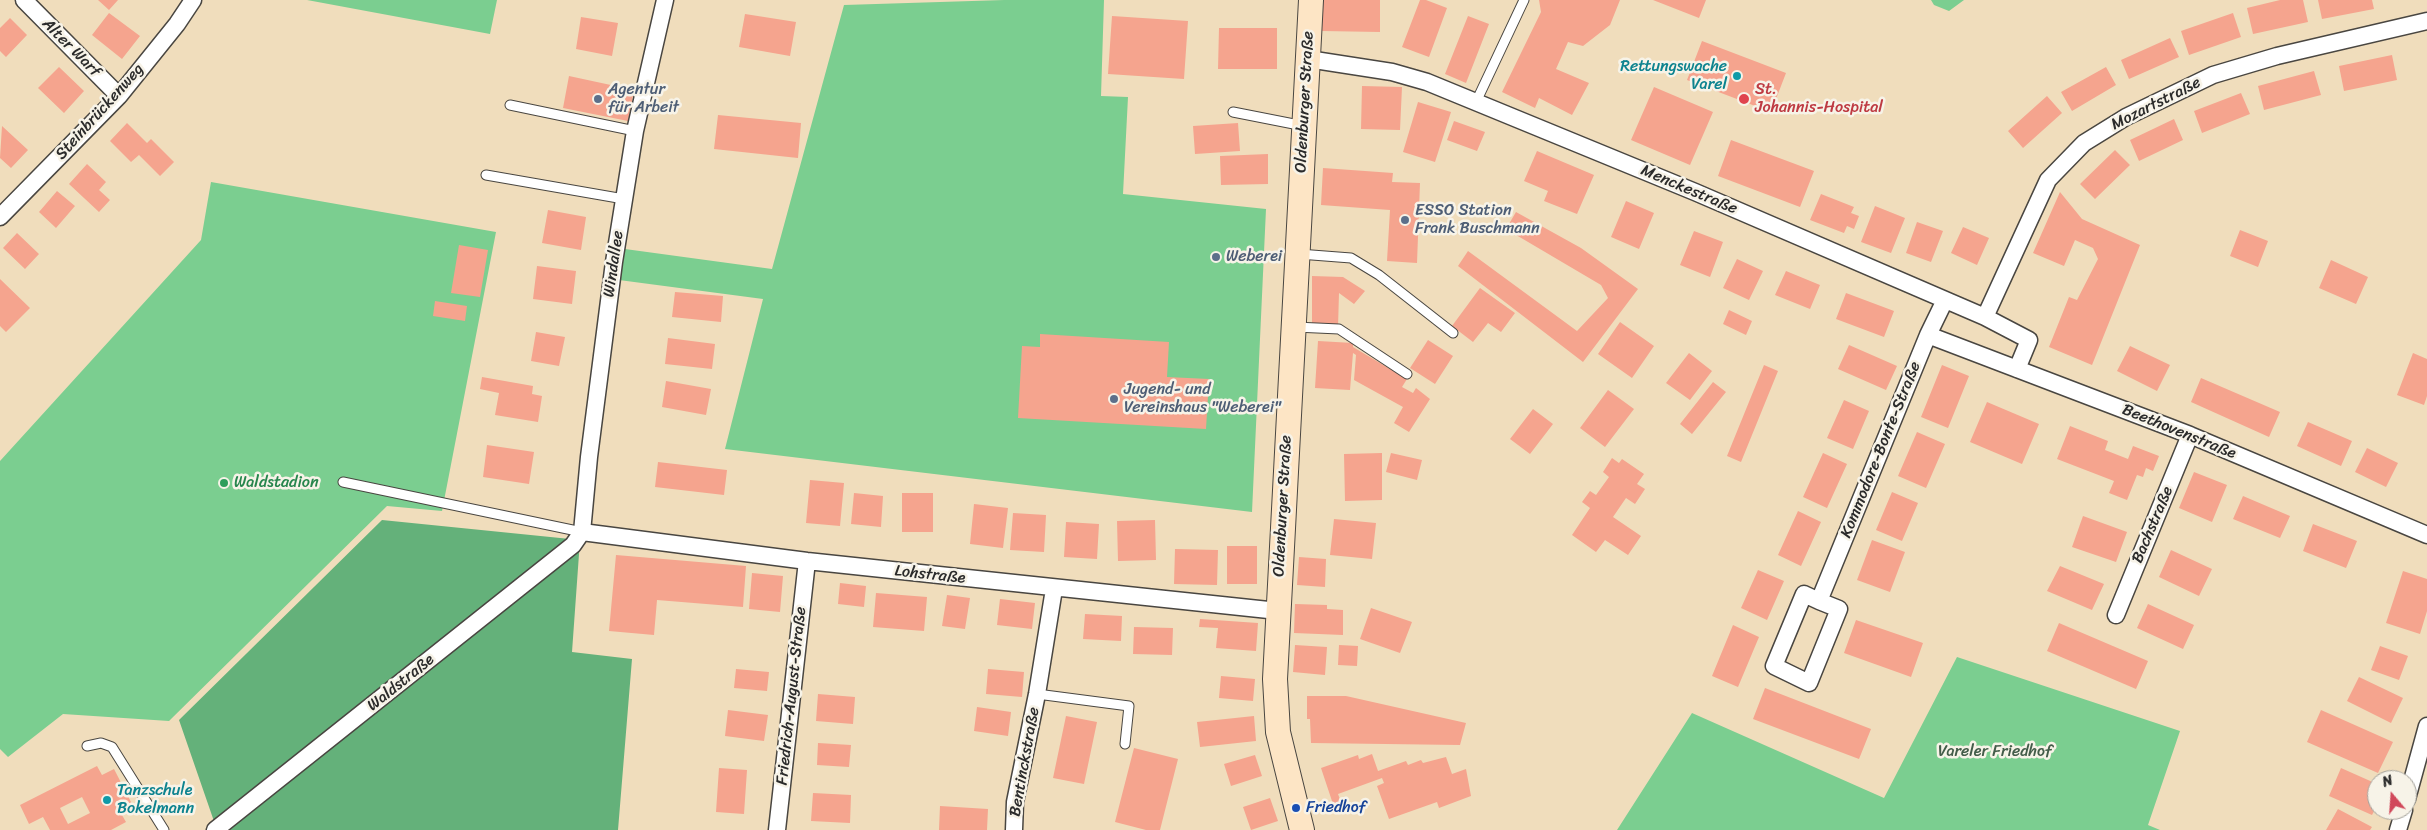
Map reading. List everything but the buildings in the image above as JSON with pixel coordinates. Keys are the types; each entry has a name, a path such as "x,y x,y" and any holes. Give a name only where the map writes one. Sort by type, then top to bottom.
{"main road":[{"name":"Oldenburger Straße","path":"1302,830 1278,732 1275,679 1310,0"}],"street":[{"name":"Alter Warf","path":"24,0 119,96"},
{"name":"Steinbrückenweg","path":"0,217 119,96 177,24 193,0"},
{"name":"Windallee","path":"582,532 589,457 624,199 635,131 665,0"},
{"name":"Mozartstraße","path":"1985,317 2048,180 2084,143 2126,118 2213,75 2276,56 2427,21"},
{"name":"Menckestraße","path":"1308,59 1392,72 1427,82 1695,192 1985,317 2030,340 2017,369"},
{"name":"Kommodore-Bonte-Straße","path":"1819,601 1928,335 1945,300"},
{"name":"Beethovenstraße","path":"1928,335 2190,435 2427,535"},
{"name":"Bachstraße","path":"2116,615 2190,435"},
{"name":"Lohstraße","path":"582,532 807,561 1054,589 1278,611"},
{"name":"Waldstraße","path":"215,830 573,544 582,532"},
{"name":"Friedrich-August-Straße","path":"777,830 807,561"},
{"name":"Bentinckstraße","path":"1014,830 1015,802 1037,694 1054,589"},
{"path":"1804,594 1819,601 1839,609 1809,683 1774,666 1804,594"},
{"path":"2415,770 2427,726"}],"lane":[{"path":"1476,102 1524,0"},
{"path":"510,104 635,131"},
{"path":"1233,112 1284,124 1305,126"},
{"path":"486,175 624,199"},
{"path":"1296,254 1351,258 1379,275 1452,333"},
{"path":"1292,326 1339,329 1407,374"},
{"path":"343,482 582,532"},
{"name":"Bentinckstraße","path":"1037,694 1129,706 1125,744"},
{"path":"88,746 101,743 112,747 164,830"}],"green space":[{"path":"307,0 497,0 490,34"},
{"path":"1004,0 1104,0 1101,96 1128,97 1123,194 1266,209 1252,512 725,449 763,299 619,280 625,249 772,269 844,5"},
{"path":"1931,0 1964,0 1949,11 1934,5"},
{"name":"Waldstadion","path":"211,182 496,232 442,511 387,506 169,721 63,714 8,757 0,749 0,461 201,240"},
{"path":"382,520 580,540 572,652 632,659 618,830 217,830 179,720"},
{"name":"Vareler Friedhof","path":"1957,657 2180,731 2148,825 2160,830 1617,830 1692,713 1884,798"}],"place":[{"name":"Rettungswache Varel","path":"1737,76"},
{"name":"Agentur für Arbeit","path":"598,99"},
{"name":"St. Johannis-Hospital","path":"1744,99"},
{"name":"ESSO Station Frank Buschmann","path":"1405,220"},
{"name":"Weberei","path":"1216,257"},
{"name":"Jugend- und Vereinshaus \"Weberei\"","path":"1114,399"},
{"name":"Waldstadion","path":"224,483"},
{"name":"Tanzschule Bokelmann","path":"107,800"},
{"name":"Friedhof","path":"1296,808"}]}
